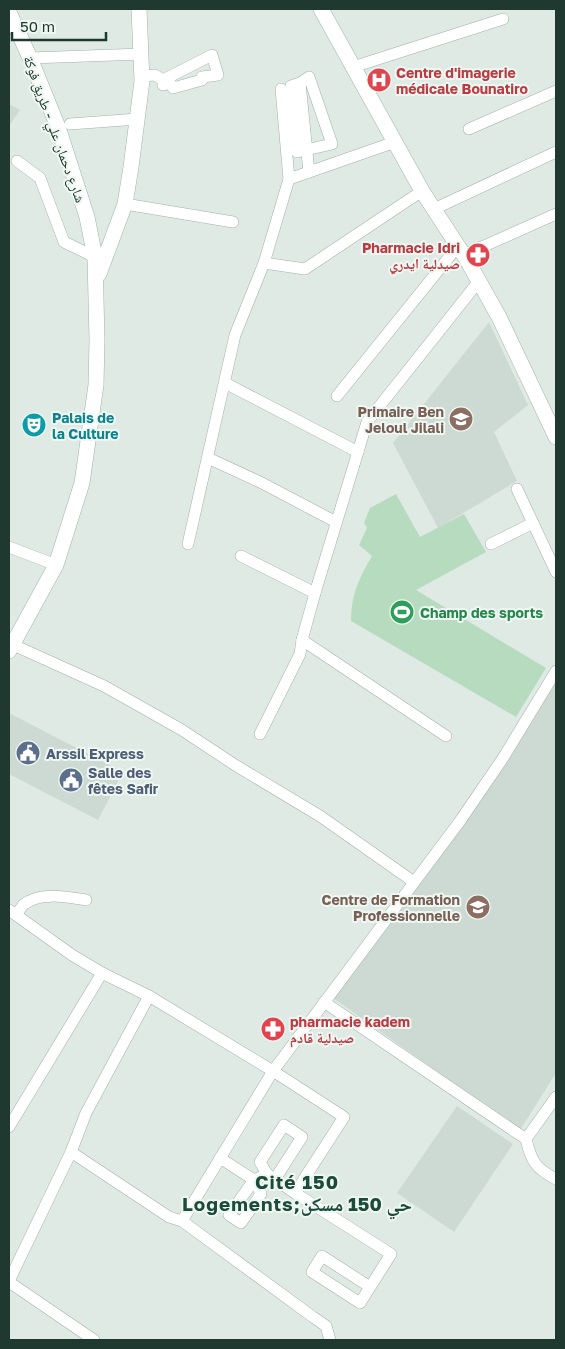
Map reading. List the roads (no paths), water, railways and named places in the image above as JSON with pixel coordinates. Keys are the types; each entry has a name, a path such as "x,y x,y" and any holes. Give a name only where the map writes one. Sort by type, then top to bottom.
{"main road":[{"path":"96,282 125,204 138,119 142,76 139,9"},
{"path":"321,9 422,191 461,251 499,317 556,436"},
{"name":"شارع دحمان علي - طريق فوكة","path":"9,12 30,58 69,158 87,217 96,257 97,340 96,385 82,483 56,564 10,646"}],"street":[{"path":"353,67 504,19"},
{"path":"30,58 142,54"},
{"path":"142,76 155,75 163,80 163,85 170,83 173,88 202,80 202,77 218,75 212,55 163,80"},
{"path":"306,150 332,144 309,77 300,83 306,150 309,172"},
{"path":"188,544 235,335 264,263 289,179 281,89"},
{"path":"469,129 556,91"},
{"path":"70,124 138,119"},
{"path":"289,179 395,142"},
{"path":"434,209 556,152"},
{"path":"17,160 40,178 64,242 96,257"},
{"path":"264,263 305,269 422,191"},
{"path":"125,204 232,222"},
{"path":"337,396 461,251 556,214"},
{"path":"260,734 300,654 315,593 367,422 479,281"},
{"path":"225,383 358,452"},
{"path":"208,458 262,483 336,522"},
{"path":"517,489 556,572"},
{"path":"491,544 533,523"},
{"path":"9,547 56,564"},
{"path":"241,556 315,593"},
{"path":"302,640 446,736"},
{"path":"10,646 104,686 182,730 235,765 320,816 414,882"},
{"path":"182,1222 273,1071 460,821 503,758 556,672"},
{"path":"86,900 44,896 23,905 12,913 72,955 102,973 149,996 273,1071 344,1117 295,1193"},
{"path":"9,1128 102,973"},
{"path":"94,1340 9,1281 71,1152 86,1113 149,996"},
{"path":"324,1002 526,1140 529,1154 536,1165 544,1173 556,1179"},
{"path":"526,1140 556,1097"},
{"path":"71,1152 169,1217 182,1222 326,1326 330,1340"},
{"path":"220,1158 254,1180 271,1177 391,1254 360,1303 312,1272 322,1256 370,1286"}],"place":[{"name":"Centre d'imagerie médicale Bounatiro","path":"379,80"},
{"name":"Pharmacie Idri صيدلية ايدري","path":"478,255"},
{"name":"Primaire Ben Jeloul Jilali","path":"461,419"},
{"name":"Palais de la Culture","path":"34,425"},
{"name":"Champ des sports","path":"402,612"},
{"name":"Arssil Express","path":"28,753"},
{"name":"Salle des fêtes Safir","path":"71,780"},
{"name":"Centre de Formation Professionnelle","path":"478,907"},
{"name":"pharmacie kadem صيدلية قادم","path":"273,1029"}],"district":[{"name":"Cité 150 Logements;حي 150 مسكن","path":"297,1192"}]}
